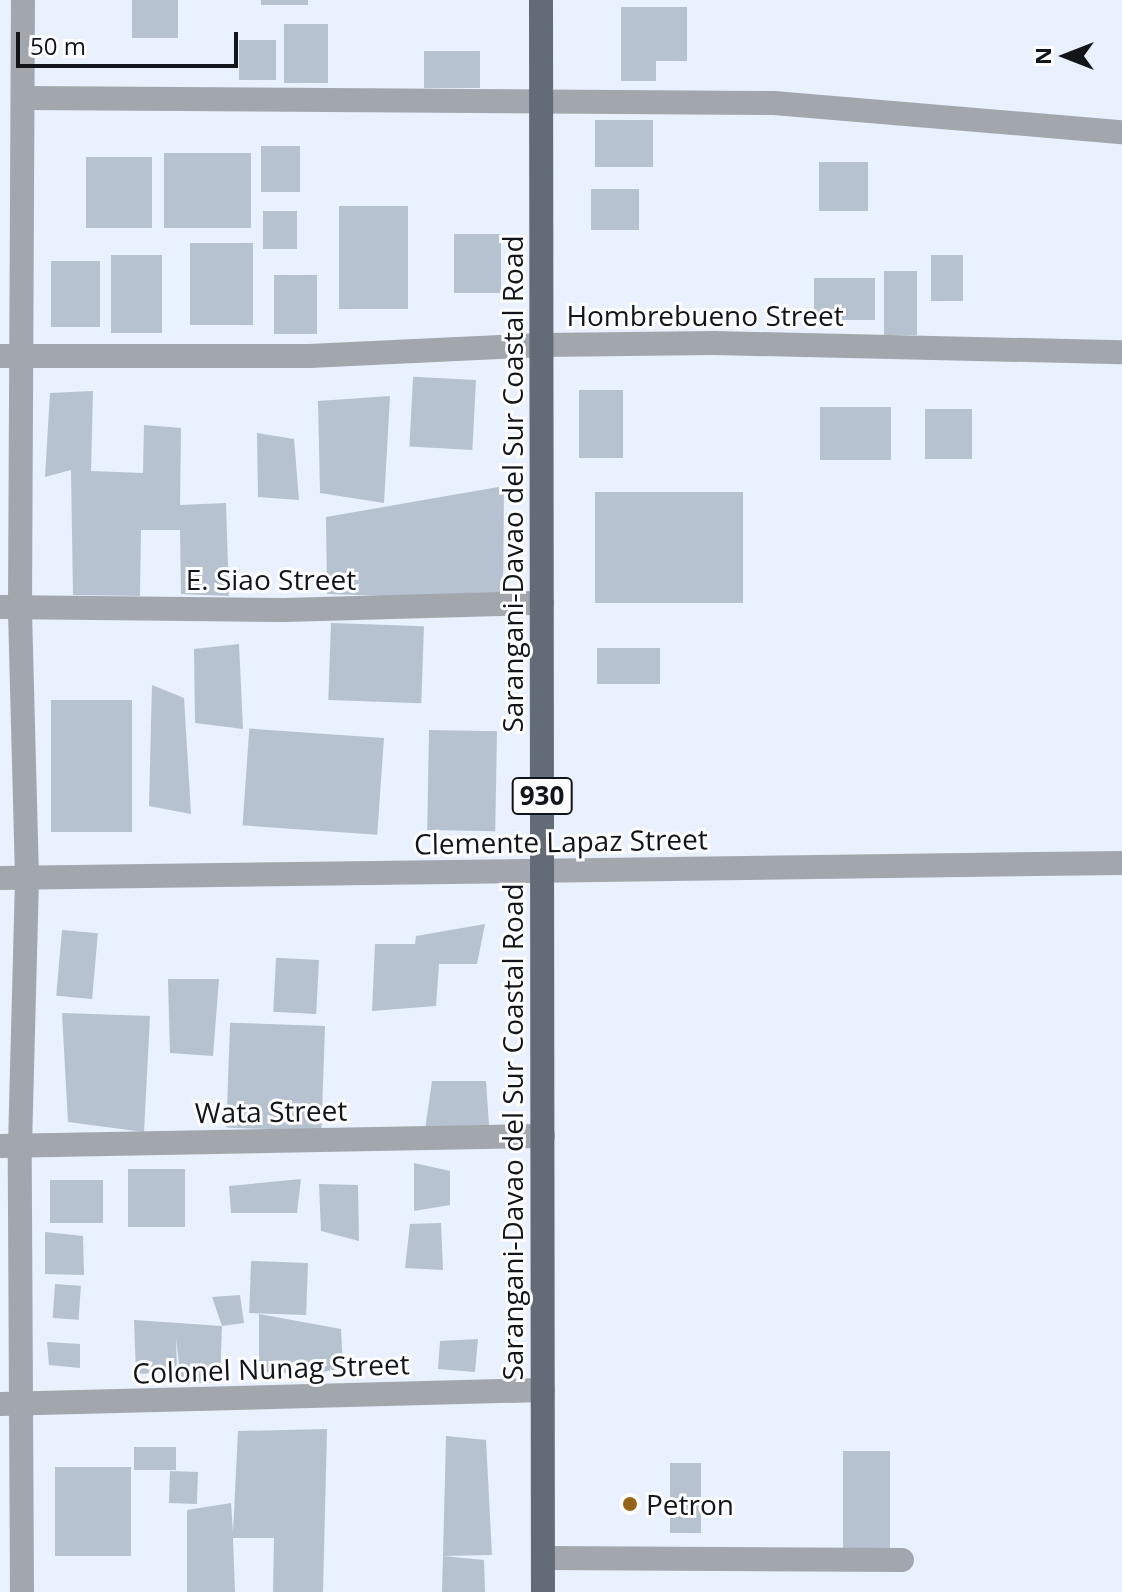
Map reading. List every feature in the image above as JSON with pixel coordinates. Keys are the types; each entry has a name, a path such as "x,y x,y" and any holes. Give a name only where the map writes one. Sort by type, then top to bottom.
{"main road":[{"name":"Sarangani-Davao del Sur Coastal Road","path":"541,0 543,1592"}],"street":[{"path":"22,1592 10,1404 10,1146 27,878 10,607 11,356 23,98 23,0"},
{"path":"23,98 774,103 1122,132"},
{"name":"Hombrebueno Street","path":"11,356 309,356 542,345 714,343 1122,352"},
{"name":"E. Siao Street","path":"10,607 284,610 542,603"},
{"name":"Clemente Lapaz Street","path":"0,878 1122,863"},
{"name":"Wata Street","path":"10,1146 543,1136"},
{"name":"Colonel Nunag Street","path":"10,1404 543,1390"},
{"path":"543,1558 902,1560"}],"building":[{"path":"132,0 178,0 178,38 132,38"},
{"path":"261,0 308,0 308,5 261,5"},
{"path":"621,7 687,7 687,61 656,61 656,81 621,81"},
{"path":"284,24 328,24 328,83 284,83"},
{"path":"239,40 276,40 276,80 239,80"},
{"path":"424,51 480,51 480,88 424,88"},
{"path":"595,120 653,120 653,167 595,167"},
{"path":"261,146 300,146 300,192 261,192"},
{"path":"164,153 251,153 251,228 164,228"},
{"path":"86,157 152,157 152,228 86,228"},
{"path":"819,162 868,162 868,211 819,211"},
{"path":"591,189 639,189 639,230 591,230"},
{"path":"339,206 408,206 408,309 339,309"},
{"path":"263,211 297,211 297,249 263,249"},
{"path":"454,234 501,234 501,293 454,293"},
{"path":"190,243 253,243 253,325 190,325"},
{"path":"111,255 162,255 162,333 111,333"},
{"path":"931,255 963,255 963,301 931,301"},
{"path":"51,261 100,261 100,327 51,327"},
{"path":"884,271 917,271 917,335 884,335"},
{"path":"274,275 317,275 317,334 274,334"},
{"path":"814,278 875,278 875,320 814,320"},
{"path":"413,377 476,380 472,450 409,447"},
{"path":"579,390 623,390 623,458 579,458"},
{"path":"93,391 91,471 143,473 144,425 181,428 180,505 226,503 229,596 181,594 180,530 141,530 140,596 73,595 71,470 45,477 50,393"},
{"path":"390,396 384,503 320,493 318,401"},
{"path":"820,407 891,407 891,460 820,460"},
{"path":"925,409 972,409 972,459 925,459"},
{"path":"257,433 294,439 299,500 258,497"},
{"path":"504,486 503,600 327,594 326,517"},
{"path":"595,492 743,492 743,603 595,603"},
{"path":"331,623 424,626 421,703 328,700"},
{"path":"239,644 243,729 195,723 194,649"},
{"path":"597,648 660,648 660,684 597,684"},
{"path":"152,685 184,698 191,814 149,806"},
{"path":"51,700 132,700 132,832 51,832"},
{"path":"249,729 384,738 377,835 243,825"},
{"path":"429,730 497,731 495,831 427,830"},
{"path":"485,924 477,964 439,964 436,1006 372,1011 375,944 415,944 416,936"},
{"path":"62,930 98,933 92,999 56,996"},
{"path":"276,958 319,960 316,1014 273,1012"},
{"path":"168,979 219,979 213,1056 170,1053"},
{"path":"62,1013 150,1016 144,1132 68,1122"},
{"path":"230,1023 325,1026 321,1131 226,1128"},
{"path":"432,1081 486,1081 489,1125 425,1130"},
{"path":"414,1163 450,1171 450,1205 414,1211"},
{"path":"128,1169 185,1169 185,1227 128,1227"},
{"path":"301,1179 297,1213 231,1213 229,1186"},
{"path":"50,1180 103,1180 103,1223 50,1223"},
{"path":"319,1184 358,1185 359,1241 321,1231"},
{"path":"441,1223 443,1270 405,1268 410,1224"},
{"path":"45,1232 83,1236 84,1275 45,1274"},
{"path":"251,1261 308,1263 306,1315 249,1313"},
{"path":"55,1284 81,1286 79,1320 53,1318"},
{"path":"240,1295 244,1323 222,1326 212,1297"},
{"path":"259,1314 341,1329 343,1368 313,1374 259,1372"},
{"path":"134,1320 222,1326 220,1383 181,1383 176,1337 177,1372 136,1374"},
{"path":"478,1339 475,1372 438,1369 440,1341"},
{"path":"47,1342 80,1344 80,1368 49,1365"},
{"path":"327,1429 323,1592 273,1592 274,1538 233,1538 235,1592 187,1592 187,1510 231,1503 233,1533 238,1431"},
{"path":"446,1436 486,1440 492,1555 443,1556"},
{"path":"134,1447 176,1447 176,1470 134,1470"},
{"path":"843,1451 890,1451 890,1551 843,1551"},
{"path":"670,1463 701,1463 701,1533 670,1533"},
{"path":"55,1467 131,1467 131,1556 55,1556"},
{"path":"170,1471 198,1472 197,1504 169,1503"},
{"path":"443,1556 484,1560 485,1592 442,1592"}],"place":[{"name":"Petron","path":"630,1504"}]}
